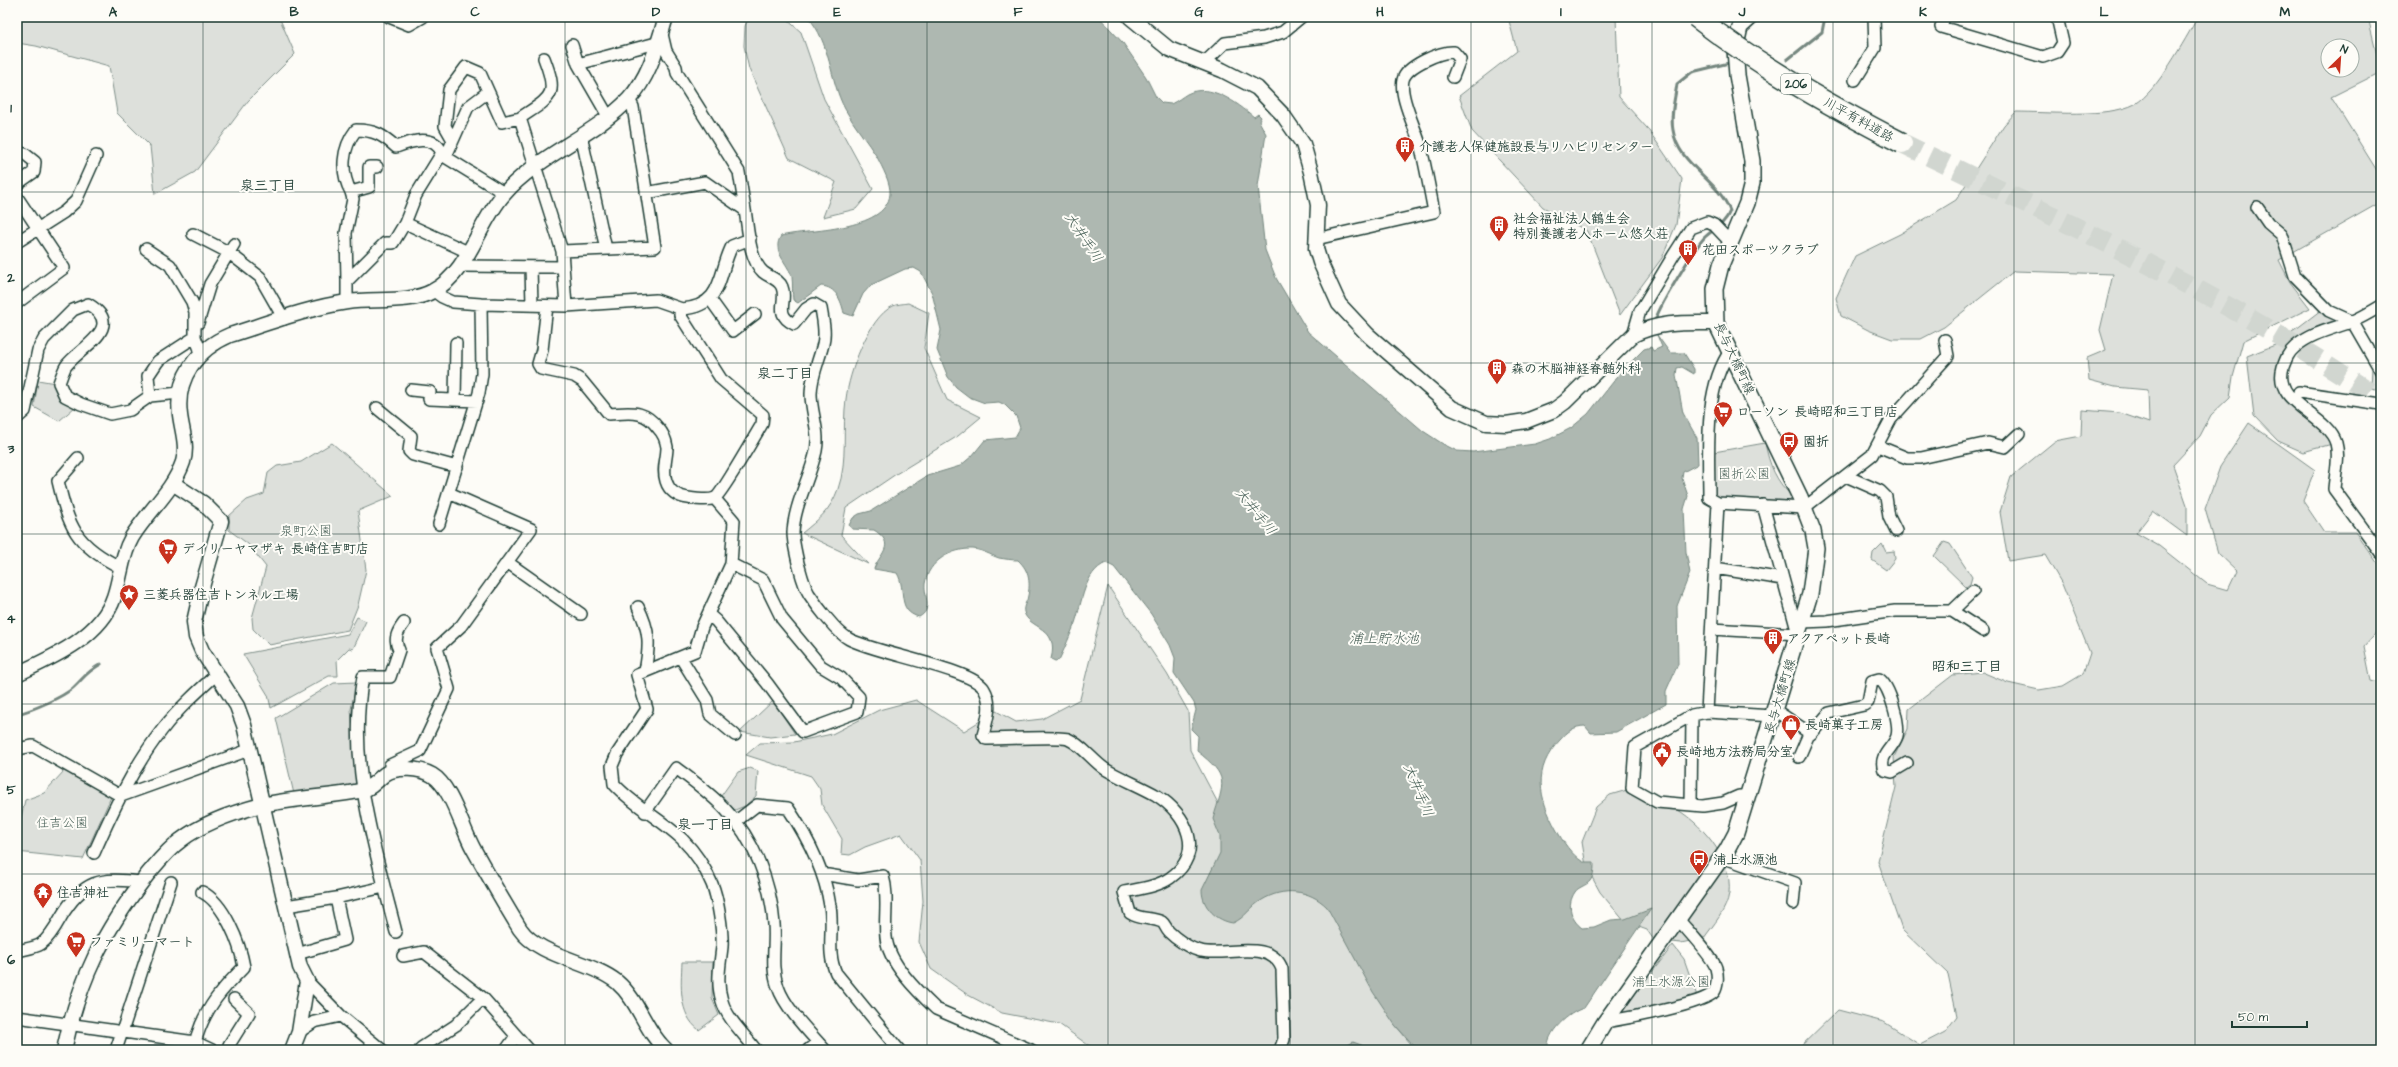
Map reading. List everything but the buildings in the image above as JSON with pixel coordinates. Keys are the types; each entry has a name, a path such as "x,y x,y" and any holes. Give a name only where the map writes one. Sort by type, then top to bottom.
{"highway":[{"name":"川平有料道路","path":"1696,17 1766,66 1844,112 1904,140 1805,83 1735,39 1705,17"}],"main road":[{"name":"長与大橋町線","path":"1588,1050 1605,1022 1722,857 1736,833 1810,594 1816,548 1813,531 1804,508 1731,350 1716,323 1715,289 1721,265 1722,234 1747,203 1752,183 1752,161 1737,75 1736,50 1740,27 1751,17"}],"street":[{"path":"389,17 409,25 423,17"},
{"path":"17,674 54,658 92,628 105,613 114,598 120,567 132,537 152,507 174,484 183,461 185,447 180,417 180,393 192,363 201,352 218,340 230,335 347,302 410,298 434,291 460,266 488,214 504,193 536,166 608,116 629,99 647,72 661,38 666,17"},
{"path":"1130,17 1169,49 1222,70 1257,88 1267,97 1294,129 1303,144 1312,172 1318,205 1316,249 1320,262 1339,304 1368,334 1452,408 1486,423 1506,424 1526,421 1554,410 1565,402 1633,335 1656,326 1716,323"},
{"path":"1204,63 1225,43 1264,38 1283,32 1301,17"},
{"path":"1855,80 1875,48 1874,17"},
{"path":"1944,17 1941,27 2042,57 2057,52 2063,43 2057,17"},
{"path":"578,64 661,38"},
{"path":"661,38 677,73 739,172 754,257 762,271 779,282 783,288 781,310 787,321 794,324 806,309 814,304 821,308 825,327 824,343 813,376 811,395 817,424 816,449 797,511 793,533 802,579 809,594 831,622 848,638 872,649 902,656 962,674 984,687 988,697 989,711 983,735 986,740 1067,738 1078,746 1093,762 1123,780 1157,796 1180,816 1190,833 1189,850 1183,867 1169,879 1143,888 1124,892 1130,913 1138,918 1151,918 1164,923 1175,936 1200,951 1254,951 1274,956 1280,962 1282,969 1284,1039 1280,1050"},
{"path":"572,45 578,64 608,116"},
{"path":"1316,239 1434,212 1421,147 1403,92 1403,80 1410,69 1444,52 1454,52 1460,59 1453,78"},
{"path":"453,140 444,126 449,90 466,67 480,73 502,122 520,118 548,100 551,94 551,75 544,58"},
{"path":"442,153 447,154 468,107 488,92"},
{"path":"562,251 655,247 633,107 629,99"},
{"path":"520,118 536,166 538,182 562,251 566,306"},
{"path":"347,302 348,281 346,233 353,199 343,168 348,140 356,130 371,130 384,136 396,147 415,140 423,140 436,145 447,158 504,193"},
{"path":"582,134 606,249"},
{"path":"17,152 25,154 35,162 34,172 17,184"},
{"path":"348,281 385,243 393,243 405,223 416,195 442,153"},
{"path":"17,242 64,212 76,201 96,156"},
{"path":"351,192 369,187 369,167 377,167"},
{"path":"646,192 705,182 745,210"},
{"path":"17,197 39,228 64,268 17,303"},
{"path":"2257,207 2268,223 2282,235 2295,276 2329,311 2352,321 2381,371"},
{"path":"1633,335 1640,311 1691,228 1707,222 1722,234"},
{"path":"405,223 468,252"},
{"path":"193,234 231,248 260,277 284,319"},
{"path":"434,291 453,302 566,306 656,300 682,309 689,309 710,298 724,274 726,258 732,246 750,239"},
{"path":"150,396 148,376 158,361 195,334 210,284 231,248"},
{"path":"146,249 170,265 188,295 195,312 195,334 201,352"},
{"path":"460,266 563,268"},
{"path":"531,267 532,305"},
{"path":"710,298 733,331 755,314"},
{"path":"17,418 25,411 38,350 44,339 73,310 88,304 98,310 103,322 101,333 66,366 59,383 65,396 110,414 130,410 150,396 180,393"},
{"path":"439,524 477,401 482,374 482,304"},
{"path":"547,306 542,350 538,364 541,369 574,376 582,380 609,414 634,413 651,418 663,433 667,447 664,474 666,483 673,492 682,497 715,498 722,493 728,478 762,424 763,415 721,379 680,315 682,309"},
{"path":"2381,306 2352,321 2313,336 2296,346 2287,356 2282,372 2284,388 2296,403 2331,434 2336,443 2337,454 2334,489 2381,553"},
{"path":"1731,350 1724,360 1710,408 1707,458 1709,498 1718,503 1804,508 1872,455 1891,420 1948,356 1945,340"},
{"path":"455,400 456,343"},
{"path":"410,390 430,392 429,399 477,401"},
{"path":"2299,392 2381,404"},
{"path":"377,408 411,436 409,451 413,455 457,467"},
{"path":"1878,446 1907,458 1921,458 1988,444 2005,447 2018,434"},
{"path":"78,458 58,481 66,513 74,531 82,541 109,561 120,567"},
{"path":"1846,476 1883,494 1886,497 1889,517 1896,531"},
{"path":"174,484 203,503 221,521 202,587 194,622 196,637 202,651 218,673 237,706 249,750 297,954 307,981 341,1016 382,1050"},
{"path":"390,765 420,751 449,689 437,648 461,626 531,529 449,493"},
{"path":"715,498 734,521 731,564 708,614 695,652 637,675 647,709 617,754 612,766 614,784 645,812 682,838 699,858 713,886 722,946 718,985 722,1002 729,1016 756,1050"},
{"path":"1707,712 1718,503"},
{"path":"1763,506 1783,579 1800,628"},
{"path":"507,562 581,614"},
{"path":"708,614 716,621 767,683 803,732 857,712 859,697 842,678 821,666 782,619 763,580 731,564"},
{"path":"1715,568 1783,579"},
{"path":"1952,611 1973,591"},
{"path":"638,607 646,623 649,647 645,671"},
{"path":"1712,628 1800,628 1827,621 1895,611 1952,611 1983,631"},
{"path":"396,932 384,886 363,791 357,733 358,705 363,678 390,677 399,650 396,645 396,633 404,623"},
{"path":"681,658 707,700 710,714 735,735"},
{"path":"94,853 121,796 162,730 190,698 218,673"},
{"path":"1799,757 1809,734 1814,732 1829,713 1864,705 1868,702 1872,681 1879,679 1886,686 1893,702 1898,730 1896,738 1883,759 1884,770 1892,772 1907,763"},
{"path":"1748,796 1739,796 1723,803 1710,805 1656,802 1632,788 1635,747 1692,715 1707,712 1774,713 1809,734"},
{"path":"1691,804 1692,715"},
{"path":"17,749 33,746 121,796 249,750"},
{"path":"64,1050 69,1025 88,969 104,935 158,860 181,839 218,820 262,805 363,791 387,772 403,768 431,775 443,785 473,848 522,931 539,945 602,972 617,982 633,999 651,1030 666,1050"},
{"path":"645,812 676,768 708,792 735,822 754,852 771,899 774,925 774,972 778,988 821,1046 808,1050"},
{"path":"735,822 757,805 788,808 802,830 822,874 830,907 832,964 841,979 899,1050"},
{"path":"1722,857 1795,883 1793,904"},
{"path":"822,874 858,880 883,876 887,888 886,937 890,955 924,998 936,1009 1031,1050"},
{"path":"17,951 40,944 54,930 69,903 81,889 100,881 141,882"},
{"path":"116,1050 171,882"},
{"path":"286,906 336,898 384,886"},
{"path":"197,1036 203,1017 222,989 244,967 240,946 213,897 202,892"},
{"path":"297,954 345,940 336,898"},
{"path":"1605,1022 1704,999 1713,992 1717,984 1716,967 1678,919"},
{"path":"403,956 424,952 483,998 529,1050"},
{"path":"292,1050 299,1032 307,981"},
{"path":"421,1048 456,1025 483,998"},
{"path":"229,1045 249,1013 234,999"},
{"path":"299,1032 314,1022 341,1016"},
{"path":"17,1017 122,1033 195,1042 212,1050"},
{"path":"506,1050 516,1036"}],"green space":[{"path":"17,17 279,17 295,54 248,101 195,172 155,194 150,146 117,113 109,66 36,46 17,43"},
{"path":"749,17 784,17 801,32 824,99 873,189 856,209 823,217 836,182 789,158 749,69 744,46 745,26"},
{"path":"1508,17 1616,17 1619,97 1647,128 1682,179 1676,225 1662,258 1620,315 1587,231 1543,207 1472,131 1459,96 1517,51"},
{"path":"2198,17 2368,17 2381,72 2331,97 2381,177 2381,202 2279,260 2290,282 2310,308 2243,341 2233,377 2230,397 2211,415 2200,436 2173,465 2187,505 2187,536 2153,511 2136,533 2159,546 2207,584 2228,590 2237,571 2218,553 2205,509 2220,467 2249,423 2315,470 2303,501 2324,532 2355,532 2381,568 2381,627 2364,646 2371,681 2381,684 2381,1050 1797,1050 1838,1010 1884,1022 1920,1045 1945,1032 1957,1016 1948,974 1902,930 1878,861 1896,787 1894,757 1908,729 1909,709 1953,675 1982,672 2008,683 2039,690 2063,686 2083,674 2090,653 2062,584 2045,555 2008,561 2000,512 2011,477 2055,441 2081,436 2082,410 2120,413 2149,423 2148,390 2115,387 2089,380 2087,358 2106,350 2100,330 2113,274 2014,271 1944,327 1921,339 1892,339 1868,330 1841,316 1836,298 1855,256 1900,234 1956,200 2004,125 2016,112 2094,113 2124,108 2135,104 2143,98 2161,77"},
{"path":"908,303 929,313 924,348 947,400 981,417 958,436 896,474 846,508 841,535 868,564 802,533 819,519 828,509 838,489 844,456 846,399 851,375 861,347 868,334 884,312 895,305"},
{"path":"2321,310 2326,316 2340,321 2298,338 2282,354 2280,389 2295,408 2329,438 2332,444 2303,452 2278,441 2254,416 2247,356 2275,345"},
{"path":"2372,367 2381,381 2381,390 2371,388"},
{"path":"38,380 55,383 64,401 75,407 59,421 34,407"},
{"name":"泉町公園","path":"332,443 393,496 358,511 366,570 358,605 348,630 269,645 253,629 252,618 266,567 248,544 229,530 229,516 247,500 264,494 268,473 277,466 301,462"},
{"name":"園折公園","path":"1765,443 1774,472 1782,485 1793,497 1789,501 1720,499 1713,494 1714,452"},
{"path":"1944,542 1950,544 1972,577 1970,584 1966,587 1934,556"},
{"path":"1882,544 1886,552 1894,551 1895,559 1886,570 1872,560 1873,553"},
{"path":"1108,586 1167,674 1188,711 1190,750 1228,822 1262,876 1327,898 1396,1026 1416,1050 1101,1050 1088,1045 1059,1024 1002,1013 968,995 931,969 919,942 923,901 920,860 901,834 865,847 850,855 841,854 842,839 822,805 820,789 811,776 746,755 760,743 794,742 832,734 879,710 916,700 964,731 996,711 1016,722 1042,719 1080,699"},
{"path":"357,617 366,621 353,649 349,648 337,660 338,676 329,676 271,708 268,695 243,654 348,634"},
{"path":"357,682 351,709 358,786 294,794 276,718 334,683"},
{"path":"773,701 795,734 770,737 740,732"},
{"path":"750,768 758,771 756,796 745,806 735,810 721,796 738,772"},
{"name":"住吉公園","path":"64,771 111,797 83,859 17,852 17,836 25,800 44,793"},
{"path":"1627,790 1660,801 1682,813 1703,831 1720,854 1726,867 1729,880 1728,899 1723,911 1704,938 1681,943 1654,940 1647,930 1625,922 1600,892 1586,866 1582,842 1596,807 1610,795"},
{"name":"浦上水源公園","path":"1673,945 1684,959 1697,996 1624,1015 1622,1011"},
{"path":"682,962 713,962 712,998 719,1015 699,1030 687,1016 684,1008 681,989"}],"water":[{"name":"浦上貯水池","path":"808,17 1099,17 1123,43 1146,77 1156,97 1162,103 1171,104 1187,94 1196,91 1214,92 1231,100 1254,117 1258,114 1261,117 1259,121 1266,134 1258,186 1265,250 1276,278 1308,332 1423,431 1457,451 1473,452 1535,444 1550,439 1571,428 1588,414 1621,372 1644,349 1651,347 1653,351 1662,347 1657,335 1670,353 1684,353 1694,369 1694,374 1682,367 1677,368 1676,375 1683,413 1697,438 1698,464 1683,472 1682,478 1688,496 1684,509 1686,552 1690,573 1677,606 1678,664 1666,691 1666,704 1616,732 1591,733 1585,726 1577,727 1571,730 1551,751 1545,762 1541,784 1542,795 1550,817 1564,843 1583,862 1594,862 1594,872 1591,879 1588,883 1576,890 1572,897 1570,907 1571,912 1578,925 1582,928 1594,927 1611,920 1625,919 1651,909 1584,1008 1578,1010 1565,1019 1554,1030 1548,1043 1548,1050 1418,1050 1395,1025 1373,992 1327,907 1312,896 1296,892 1278,893 1258,903 1233,923 1221,919 1212,912 1205,902 1202,890 1220,853 1220,836 1213,819 1220,796 1222,781 1215,767 1197,751 1198,736 1191,729 1196,710 1194,703 1174,673 1175,658 1170,645 1151,614 1114,567 1106,563 1093,573 1085,589 1075,623 1059,660 1055,661 1051,659 1053,648 1051,640 1047,634 1027,618 1024,612 1029,583 1027,573 1018,560 999,558 983,551 973,549 957,551 942,558 931,569 927,576 925,589 927,607 926,611 919,617 907,610 897,573 874,569 886,545 885,540 874,530 852,529 849,525 853,518 859,514 871,511 927,476 960,466 972,456 985,440 1015,437 1020,428 1016,416 1005,405 999,402 985,403 969,397 956,387 948,377 937,350 941,330 932,293 921,272 914,268 905,269 871,285 863,294 853,316 844,313 837,295 826,287 821,286 798,303 793,300 792,277 781,257 778,247 778,241 781,236 844,227 861,222 875,216 885,206 890,194 888,180 884,170 845,109 836,86 826,50 816,27"},
{"path":"1353,1042 1375,1050 1340,1050"}],"waterway":[{"path":"1787,60 1822,32 1825,17"},
{"path":"1655,322 1662,305 1700,243 1705,237 1723,223 1730,211 1717,190 1690,163 1676,142 1672,119 1677,84 1692,72 1729,63"},
{"path":"17,714 38,707 68,692 88,673 101,664"}],"tunnel":[{"path":"1902,143 2086,232 2207,295 2266,328 2381,400"}],"place":[{"name":"介護老人保健施設長与リハビリセンター","path":"1405,163"},
{"name":"社会福祉法人鶴生会 特別養護老人ホーム悠久荘","path":"1499,242"},
{"name":"花田スポーツクラブ","path":"1688,266"},
{"name":"森の木脳神経脊髄外科","path":"1497,385"},
{"name":"ローソン 長崎昭和三丁目店","path":"1723,428"},
{"name":"園折","path":"1789,458"},
{"name":"デイリーヤマザキ 長崎住吉町店","path":"168,565"},
{"name":"三菱兵器住吉トンネル工場","path":"129,611"},
{"name":"アクアペット長崎","path":"1773,655"},
{"name":"長崎菓子工房","path":"1791,741"},
{"name":"長崎地方法務局分室","path":"1662,768"},
{"name":"浦上水源池","path":"1699,876"},
{"name":"住吉神社","path":"43,909"},
{"name":"ファミリーマート","path":"76,958"}],"district":[{"name":"泉三丁目","path":"268,185"},
{"name":"泉二丁目","path":"785,373"},
{"name":"昭和三丁目","path":"1967,666"},
{"name":"泉一丁目","path":"705,824"}],"water label":[{"name":"大井手川","path":"1084,237"},
{"name":"大井手川","path":"1256,511"},
{"name":"大井手川","path":"1419,790"}]}
